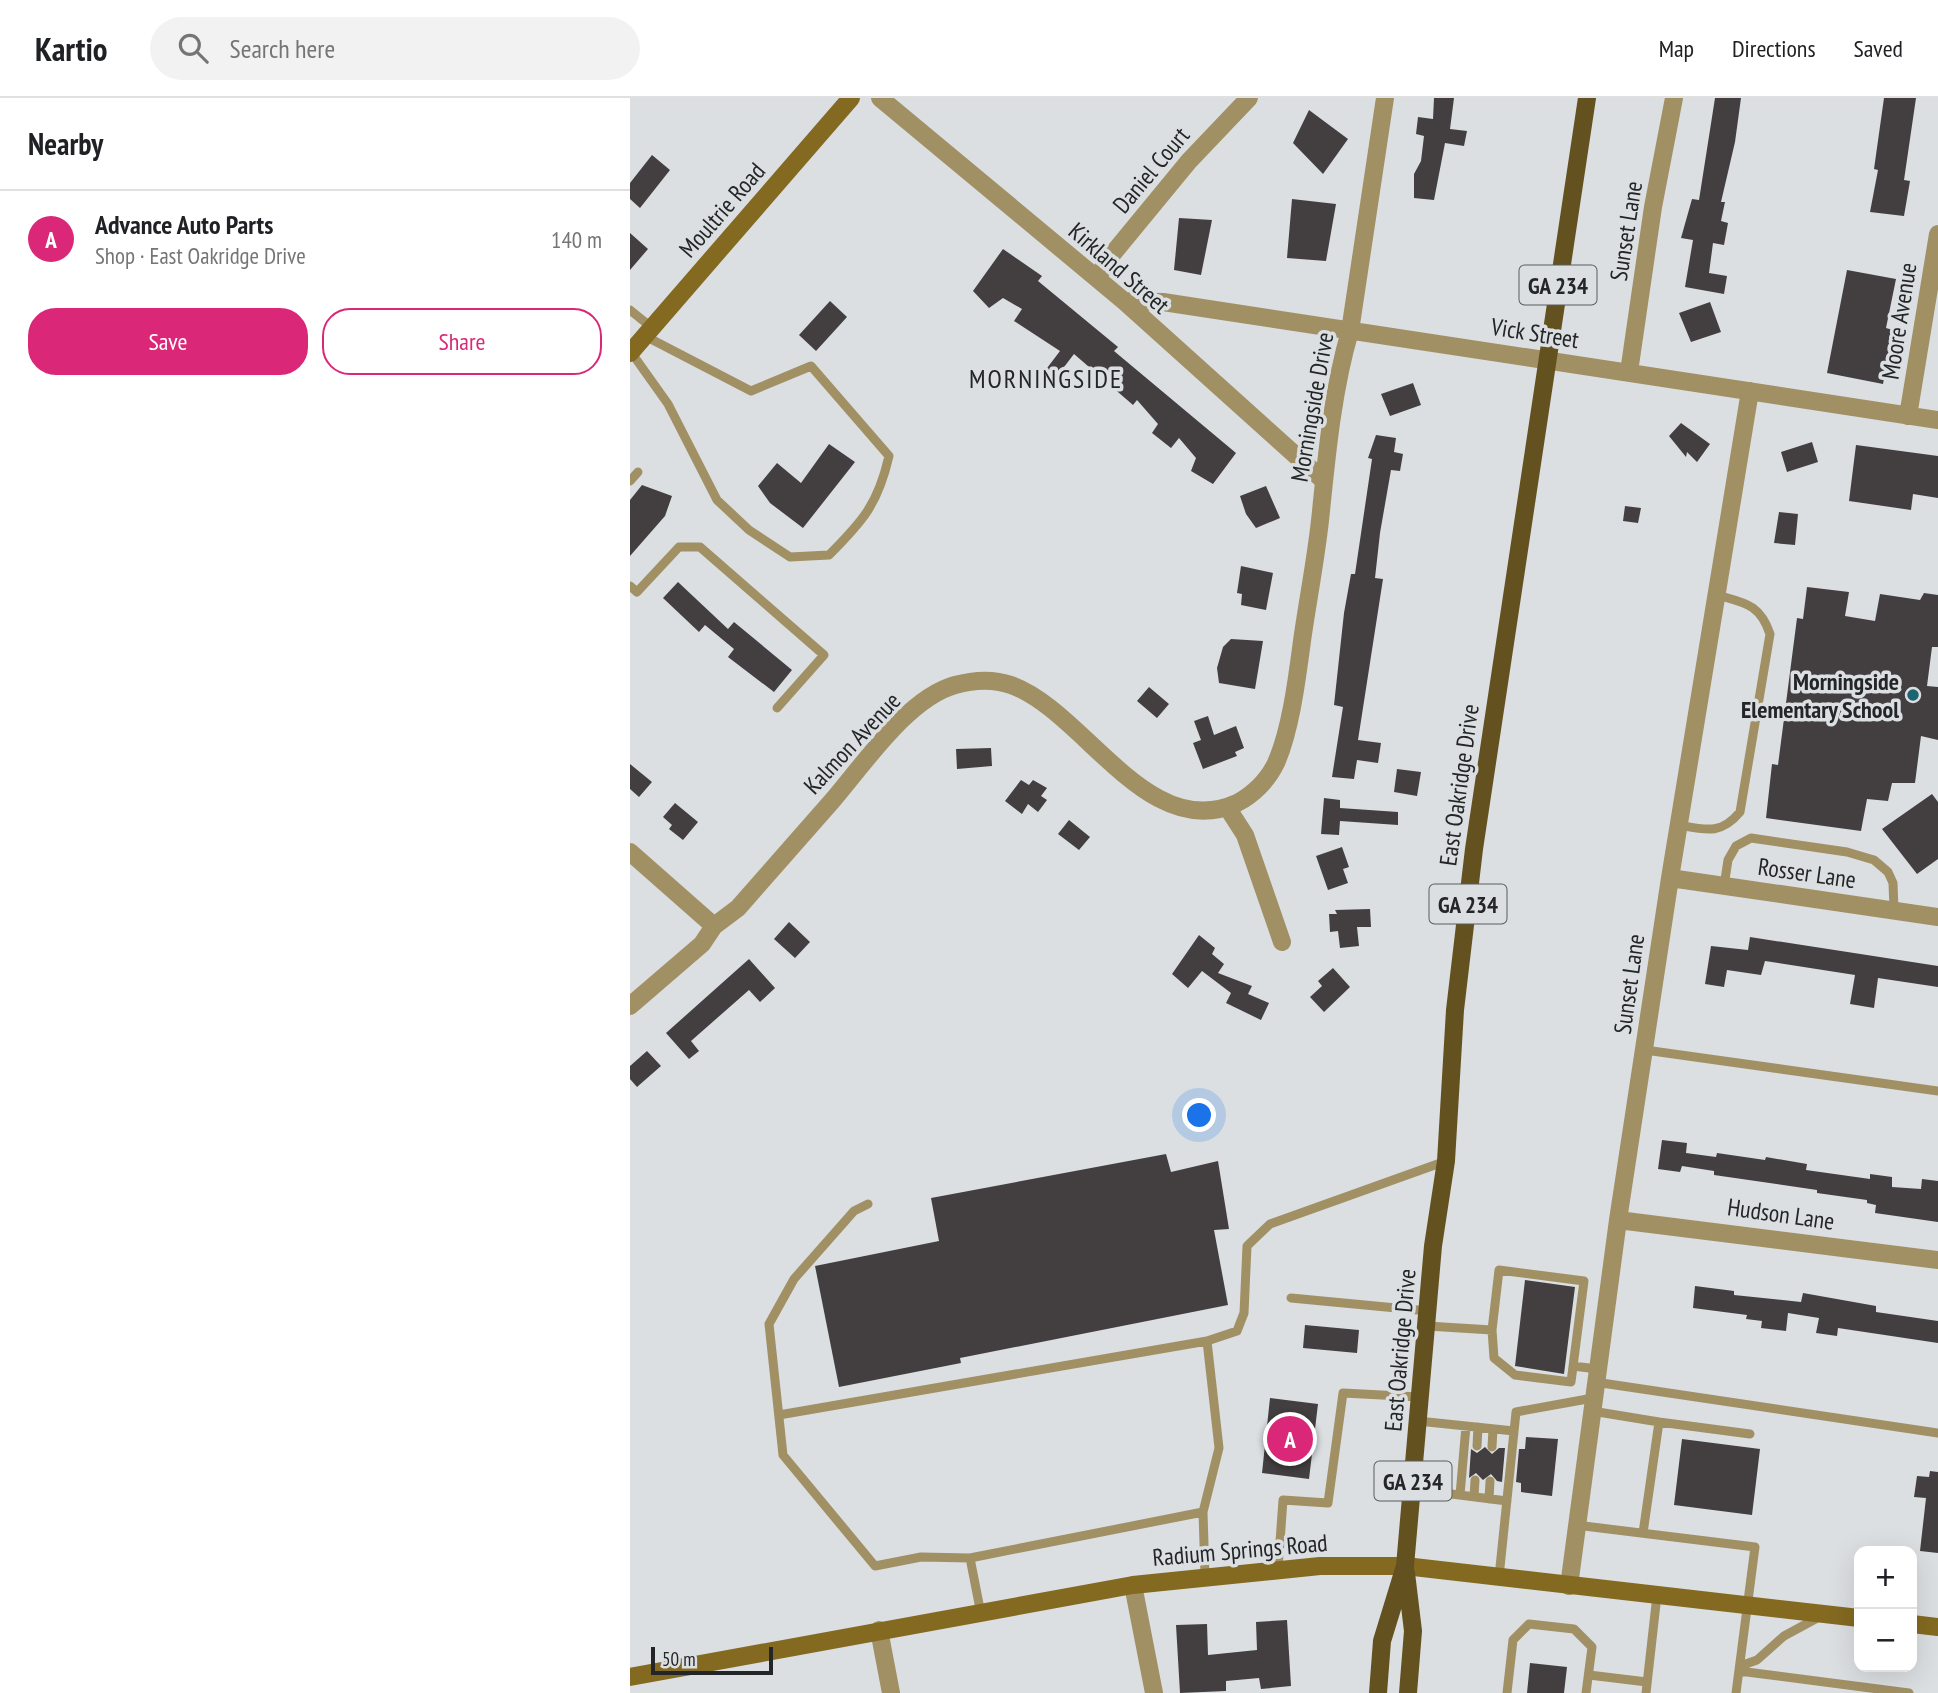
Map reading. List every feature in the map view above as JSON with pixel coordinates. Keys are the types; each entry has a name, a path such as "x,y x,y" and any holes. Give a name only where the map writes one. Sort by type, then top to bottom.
{"main road":[{"name":"Moultrie Road","path":"631,353 851,98"},
{"name":"East Oakridge Drive","path":"1378,1693 1382,1641 1405,1566 1433,1246 1446,1161 1455,1010 1474,849 1587,98"},
{"name":"Radium Springs Road","path":"630,1676 1133,1585 1320,1566 1405,1566 1854,1617"},
{"name":"East Oakridge Drive","path":"1405,1566 1413,1631 1408,1693"},
{"path":"1917,1625 1938,1627"}],"street":[{"name":"Kirkland Street","path":"880,98 1124,301 1323,480"},
{"name":"Daniel Court","path":"1097,278 1110,257 1189,161 1250,98"},
{"name":"Morningside Drive","path":"1286,723 1298,672 1323,480 1342,357 1350,331 1385,98"},
{"name":"Sunset Lane","path":"1629,372 1653,207 1674,98"},
{"name":"Moore Avenue","path":"1908,416 1938,234"},
{"name":"Vick Street","path":"1124,301 1163,302 1938,420"},
{"name":"Sunset Lane","path":"1569,1586 1575,1525 1618,1220 1678,825 1750,391"},
{"name":"Kalmon Avenue","path":"630,1006 702,944 714,926 738,908 889,734 933,694 970,682 1009,684 1038,700 1137,784 1168,803 1204,811 1227,807 1255,791 1269,775 1276,761 1286,723"},
{"path":"1227,807 1244,835 1282,942"},
{"path":"630,852 714,926"},
{"name":"Rosser Lane","path":"1670,878 1938,916"},
{"name":"Hudson Lane","path":"1618,1220 1938,1260"},
{"path":"1133,1585 1154,1693"},
{"path":"879,1630 891,1693"}],"lane":[{"path":"630,310 648,332 751,391 811,366 889,456 881,489 858,525 829,555 790,557 749,530 717,500 668,404 631,353"},
{"path":"630,481 638,472"},
{"path":"630,586 637,592 679,547 700,547 824,655 777,708"},
{"path":"1678,825 1716,829 1729,825 1740,812 1770,634 1764,616 1747,603 1717,594"},
{"path":"1724,886 1728,860 1736,846 1751,838 1847,852 1874,860 1888,872 1893,883 1894,910"},
{"path":"1645,1050 1938,1091"},
{"path":"779,1415 1207,1341 1237,1331 1244,1312 1247,1246 1270,1224 1446,1161"},
{"path":"868,1204 854,1211 794,1279 769,1324 783,1455 875,1566 921,1557 970,1558 1203,1512"},
{"path":"1499,1270 1584,1281 1571,1382 1515,1375 1494,1358 1492,1330 1499,1270"},
{"path":"1291,1298 1492,1330"},
{"path":"1205,1576 1203,1512 1219,1448 1207,1341"},
{"path":"1573,1366 1594,1390 1659,1422 1750,1434"},
{"path":"1499,1577 1516,1412 1594,1390 1938,1433"},
{"path":"1278,1569 1283,1500 1328,1503 1343,1393 1420,1396"},
{"path":"1418,1421 1514,1431"},
{"path":"1643,1533 1659,1422"},
{"path":"1460,1495 1466,1426"},
{"path":"1477,1446 1478,1427"},
{"path":"1492,1447 1493,1429"},
{"path":"1474,1497 1475,1480"},
{"path":"1489,1499 1490,1481"},
{"path":"1412,1489 1507,1502"},
{"path":"1575,1525 1755,1547 1736,1693"},
{"path":"970,1558 981,1614"},
{"path":"1646,1693 1657,1595"},
{"path":"1740,1668 1757,1660 1784,1636 1824,1614"},
{"path":"1507,1693 1513,1640 1529,1624 1574,1629 1592,1647 1586,1693"},
{"path":"1740,1668 1909,1693"},
{"path":"1589,1675 1647,1682"}],"building":[{"path":"1434,98 1454,98 1450,129 1467,131 1464,146 1445,143 1434,200 1414,198 1414,174 1421,161 1424,136 1416,134 1418,117 1433,119"},
{"path":"1715,98 1741,98 1735,142 1721,202 1725,202 1721,221 1728,223 1724,245 1713,243 1709,273 1727,276 1724,294 1685,287 1693,240 1681,238 1692,199 1699,200"},
{"path":"1884,98 1916,98 1904,180 1910,181 1904,216 1870,212 1878,170 1874,169"},
{"path":"1309,110 1348,139 1323,174 1293,143"},
{"path":"652,155 670,170 640,208 630,199 630,183"},
{"path":"1292,199 1336,204 1326,261 1287,258"},
{"path":"1179,218 1212,220 1201,275 1174,270"},
{"path":"630,233 648,249 630,270"},
{"path":"1003,249 1042,276 1038,281 1118,347 1114,351 1236,453 1213,484 1191,471 1196,458 1179,438 1171,448 1152,433 1158,424 1137,400 1133,405 1074,354 1051,384 1041,376 1060,351 1014,321 1022,309 1003,298 989,308 973,291"},
{"path":"1847,270 1896,279 1886,328 1893,330 1883,384 1827,373"},
{"path":"830,301 847,317 816,351 799,335"},
{"path":"1710,302 1721,332 1691,342 1679,313"},
{"path":"1413,383 1421,405 1390,416 1381,394"},
{"path":"1681,423 1710,444 1697,462 1687,452 1686,457 1669,436"},
{"path":"1376,435 1396,438 1394,452 1403,454 1400,471 1391,470 1380,533 1375,578 1383,579 1358,740 1381,743 1378,763 1357,760 1354,779 1332,777 1343,707 1334,705 1344,613 1351,574 1355,574 1372,459 1368,458"},
{"path":"1812,442 1818,462 1787,472 1781,452"},
{"path":"829,444 855,462 803,528 770,503 758,486 777,463 801,483"},
{"path":"1856,445 1938,456 1938,498 1913,494 1911,510 1849,501"},
{"path":"642,485 672,496 665,516 630,556 630,500"},
{"path":"1266,486 1280,518 1256,528 1246,514 1240,496"},
{"path":"1625,506 1641,508 1638,523 1623,521"},
{"path":"1779,512 1798,514 1795,545 1774,543"},
{"path":"1241,566 1273,573 1266,610 1241,605 1242,594 1237,593"},
{"path":"678,582 728,629 734,622 792,670 774,692 728,657 734,649 705,625 699,632 663,598"},
{"path":"1807,587 1849,592 1845,616 1875,621 1880,594 1920,600 1924,593 1938,595 1938,647 1932,647 1927,686 1938,687 1938,740 1921,736 1915,783 1892,783 1888,801 1867,799 1861,831 1766,818 1772,764 1778,765 1797,618 1803,619"},
{"path":"1231,639 1263,641 1255,689 1219,683 1217,668 1223,647"},
{"path":"1149,687 1169,704 1157,718 1137,701"},
{"path":"1208,716 1214,735 1236,726 1244,748 1235,752 1237,756 1203,769 1193,743 1201,740 1194,721"},
{"path":"991,748 992,766 957,769 956,749"},
{"path":"630,764 652,782 639,797 630,789"},
{"path":"1397,769 1421,772 1417,796 1394,792"},
{"path":"1021,780 1029,785 1033,780 1047,788 1041,796 1047,800 1038,812 1028,804 1022,814 1005,801"},
{"path":"1932,794 1938,802 1938,859 1917,874 1882,829"},
{"path":"1324,798 1340,800 1340,808 1398,812 1398,825 1340,821 1339,835 1321,834"},
{"path":"675,803 698,822 683,840 669,829 672,825 663,817"},
{"path":"1069,820 1090,837 1079,850 1058,834"},
{"path":"1342,847 1349,867 1343,869 1348,883 1328,890 1316,856"},
{"path":"1370,909 1371,927 1357,927 1359,946 1340,948 1338,931 1330,932 1329,914 1337,914 1335,910"},
{"path":"789,922 810,942 795,958 774,939"},
{"path":"1199,935 1215,948 1212,954 1224,964 1218,973 1252,986 1248,994 1269,1003 1261,1020 1226,1003 1231,993 1202,971 1188,988 1172,974"},
{"path":"1750,937 1938,966 1938,987 1878,978 1874,1008 1850,1004 1855,975 1765,961 1761,975 1727,970 1724,987 1705,984 1711,946 1748,950"},
{"path":"749,959 775,988 760,1002 749,990 691,1041 699,1051 689,1059 666,1033"},
{"path":"1333,968 1350,987 1324,1012 1310,997 1322,986 1318,981"},
{"path":"647,1051 661,1066 637,1087 630,1079 630,1066"},
{"path":"1662,1140 1687,1143 1686,1153 1716,1157 1717,1153 1765,1160 1766,1157 1807,1164 1806,1170 1870,1179 1870,1174 1892,1177 1892,1187 1921,1189 1922,1179 1938,1181 1938,1222 1875,1213 1876,1205 1867,1203 1867,1200 1817,1193 1817,1190 1714,1175 1714,1171 1682,1166 1680,1172 1658,1169"},
{"path":"1166,1154 1171,1172 1218,1161 1229,1229 1214,1230 1228,1305 960,1358 961,1363 839,1387 815,1266 939,1241 931,1198"},
{"path":"1525,1280 1575,1287 1564,1374 1515,1366"},
{"path":"1695,1286 1734,1291 1734,1295 1801,1302 1803,1293 1876,1306 1876,1312 1938,1321 1938,1343 1838,1328 1837,1336 1816,1333 1819,1318 1788,1313 1786,1331 1761,1328 1762,1321 1746,1319 1747,1315 1693,1308"},
{"path":"1305,1325 1359,1330 1357,1353 1303,1348"},
{"path":"1270,1398 1318,1404 1309,1479 1262,1473"},
{"path":"1526,1437 1558,1439 1552,1496 1521,1492 1521,1483 1516,1482 1519,1449 1525,1449"},
{"path":"1682,1439 1760,1449 1752,1515 1674,1505"},
{"path":"1485,1447 1492,1454 1499,1448 1505,1448 1502,1482 1497,1481 1491,1474 1483,1480 1476,1473 1469,1478 1471,1449 1477,1453"},
{"path":"1930,1471 1938,1472 1938,1553 1920,1551 1926,1498 1914,1497 1917,1476 1929,1477"},
{"path":"1287,1620 1291,1686 1261,1689 1259,1678 1226,1681 1226,1691 1180,1693 1176,1625 1207,1624 1208,1655 1257,1650 1256,1622"},
{"path":"1530,1663 1567,1667 1564,1693 1527,1693"}],"place":[{"name":"Morningside Elementary School","path":"1913,695"},
{"name":"Advance Auto Parts","path":"1290,1439"}],"district":[{"name":"MORNINGSIDE","path":"1046,378"}]}
